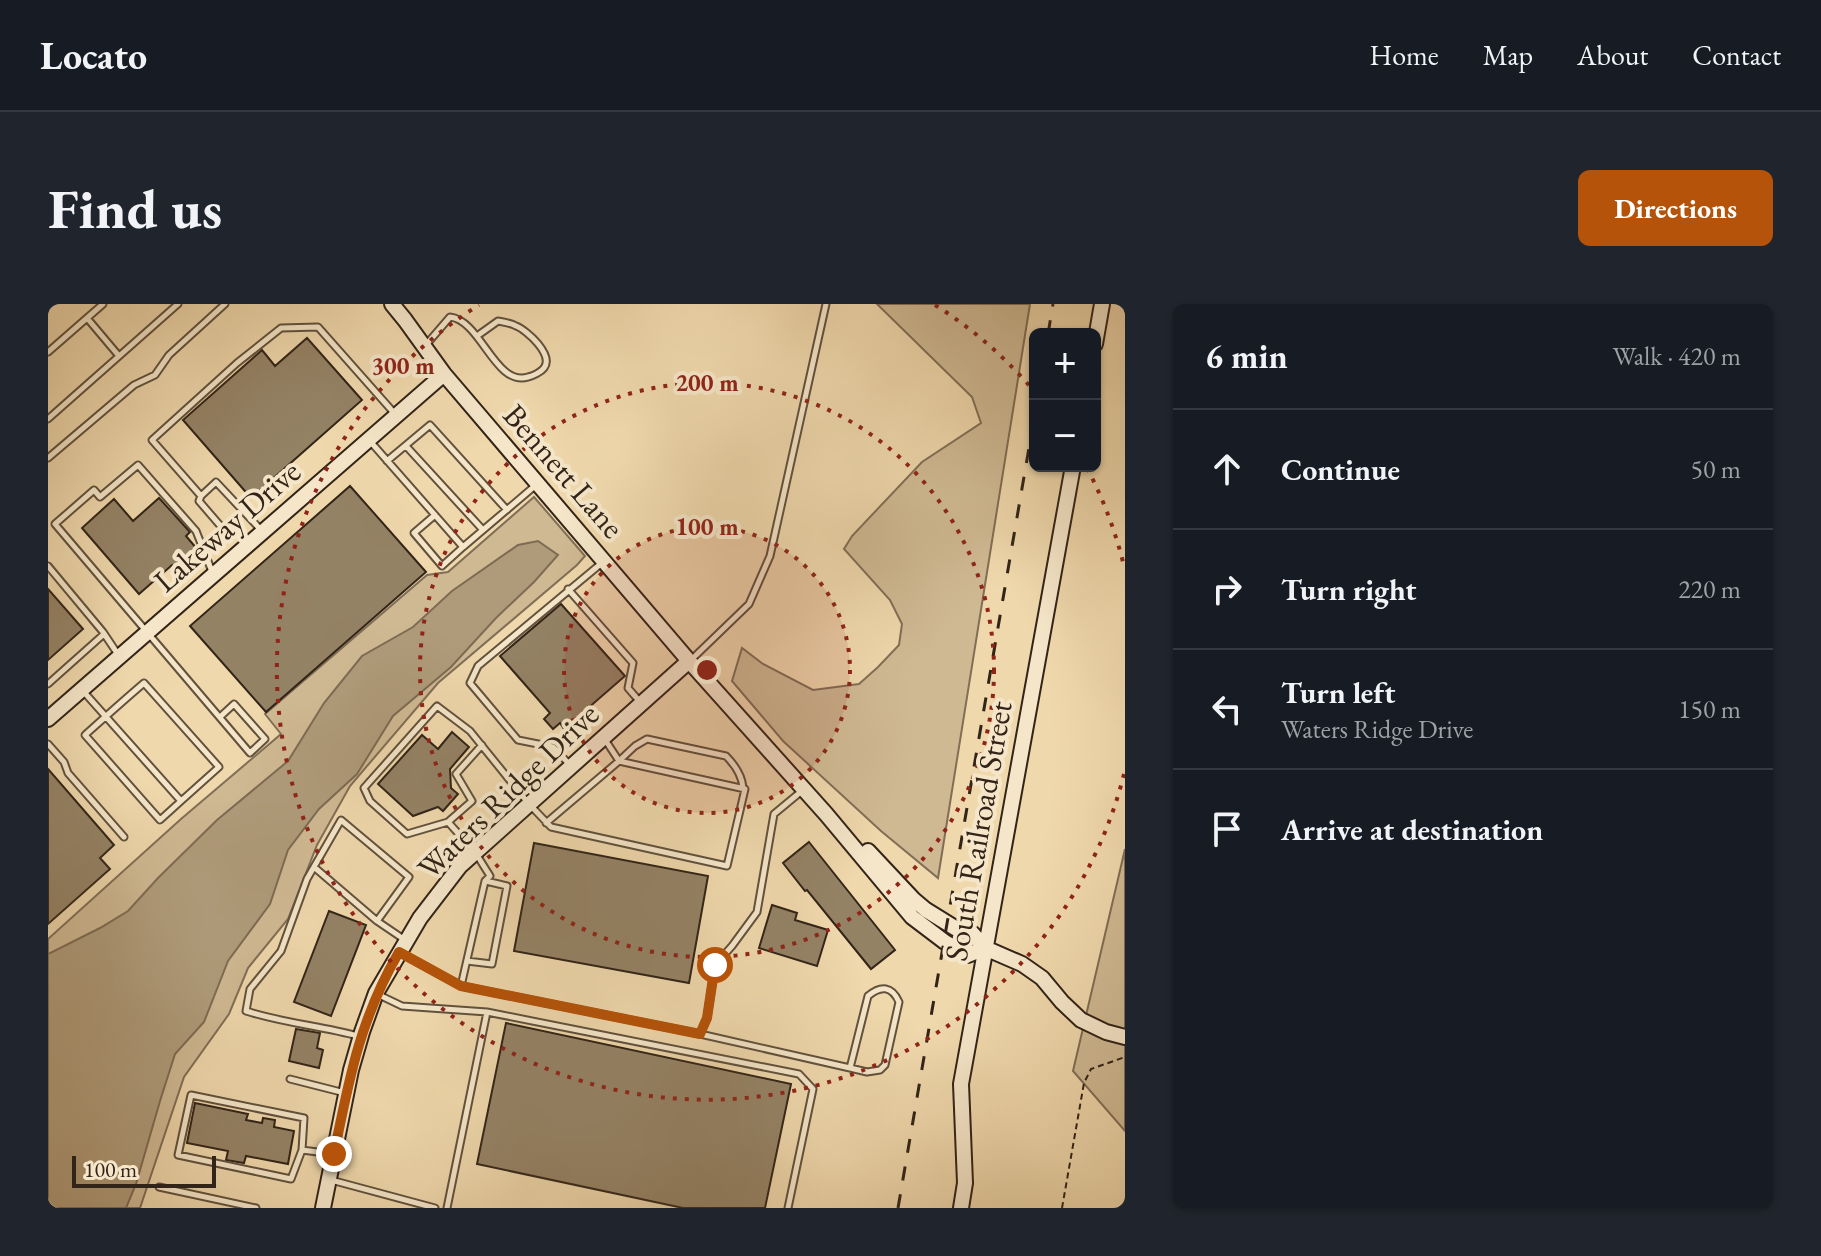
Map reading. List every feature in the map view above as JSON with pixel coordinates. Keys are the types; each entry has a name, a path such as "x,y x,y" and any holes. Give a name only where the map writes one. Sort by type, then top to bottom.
{"street":[{"name":"Bennett Lane","path":"392,304 444,374 689,661 826,814 926,910 955,928 973,934 985,948 1022,964 1042,978 1081,1020 1125,1037"},
{"path":"1098,328 1102,304"},
{"name":"Lakeway Drive","path":"48,719 444,374"},
{"name":"South Railroad Street","path":"961,1208 965,1183 961,1084 1072,472"},
{"name":"Waters Ridge Drive","path":"323,1208 360,1036 376,993 439,892 475,852 689,661"}],"lane":[{"path":"48,352 103,304"},
{"path":"48,419 178,304"},
{"path":"48,458 134,385 155,375 169,355 225,304"},
{"path":"689,661 749,604 770,556 826,304"},
{"path":"424,346 450,317 457,317 477,336 499,366 512,376 523,379 544,368 545,354 539,344 519,326 498,321 477,336"},
{"path":"87,318 119,356"},
{"path":"201,496 152,440 237,363 281,328 318,327 396,416"},
{"path":"387,461 430,425 507,510"},
{"path":"368,440 463,547"},
{"path":"406,446 483,530"},
{"path":"214,574 196,531 138,465 100,497 94,490 55,524 250,753 265,739 234,704 220,717"},
{"path":"224,530 199,501 216,482 262,532"},
{"path":"435,515 414,533 442,566 538,484"},
{"path":"571,767 553,747 518,740 470,683 478,666 604,561"},
{"path":"48,566 120,657"},
{"path":"568,589 633,663 628,688 642,703"},
{"path":"48,684 104,634"},
{"path":"144,683 219,767 181,801 160,820 85,735 144,683"},
{"path":"82,690 181,801"},
{"path":"482,745 456,774 472,801 448,822 407,834 370,801 364,788 437,706 470,731 482,745 529,804 546,823 551,827 727,866 745,789 726,756 647,739 546,823"},
{"path":"604,738 619,761 743,788"},
{"path":"48,744 64,762 68,773 124,837"},
{"path":"700,1034 707,1018 715,965 757,912 774,814 804,789"},
{"path":"360,1036 272,1020 246,1011 250,989 281,951 307,879 341,820 409,877 377,921"},
{"path":"448,822 475,852 490,876 485,881 461,986"},
{"path":"314,867 403,946 461,986 700,1034 867,1072 880,1070 885,1065 899,1002 896,994 888,989 879,988 868,996 850,1068"},
{"path":"467,961 492,964 507,886 485,881"},
{"path":"376,993 402,1006 487,1012 799,1074 813,1089 788,1208"},
{"path":"447,1208 487,1012"},
{"path":"290,1079 346,1094"},
{"path":"191,1095 304,1118 302,1150 291,1179 178,1155 191,1095"},
{"path":"302,1150 334,1154"},
{"path":"329,1179 435,1208"},
{"path":"159,1187 256,1208"},
{"path":"215,1208 217,1200"}],"path":[{"path":"1062,1208 1084,1083 1091,1069 1125,1057"}],"shaded area":[{"path":"877,304 1030,304 938,878 881,831 783,741 732,681 742,648 763,664 813,690 859,684 899,645 902,624 890,600 844,549 852,536 922,462 981,423 972,397"},
{"path":"534,497 585,556 438,683 350,786 317,845 288,919 248,968 229,1014 184,1077 140,1208 48,1208 48,939 281,734 265,714 427,575 448,572"},
{"path":"538,541 558,555 451,667 393,716 357,774 319,809 288,850 270,904 228,961 204,1022 175,1054 126,1208 48,1208 48,954 128,911 217,820 288,761 324,703 362,656 413,627 452,591 518,545"},
{"path":"1125,849 1125,1131 1073,1071"}],"building":[{"path":"307,338 362,400 251,498 183,420 262,350 275,366"},
{"path":"350,486 426,572 266,712 190,626"},
{"path":"159,498 190,532 186,536 197,549 175,568 172,565 139,594 82,528 114,499 133,521"},
{"path":"48,589 83,629 48,660"},
{"path":"561,604 625,676 564,729 560,723 553,729 544,719 550,713 500,656"},
{"path":"452,732 469,747 450,769 451,788 458,794 443,811 438,807 413,816 378,784 422,735 438,749"},
{"path":"48,769 114,845 100,858 110,869 48,924"},
{"path":"809,842 895,950 871,969 783,863"},
{"path":"534,843 708,876 689,983 514,951"},
{"path":"772,905 797,913 795,920 828,930 817,966 759,948"},
{"path":"329,911 366,925 331,1016 294,1002"},
{"path":"506,1023 791,1084 765,1208 683,1208 477,1164"},
{"path":"296,1029 320,1033 317,1048 323,1050 319,1068 289,1061"},
{"path":"195,1103 248,1114 246,1120 262,1123 263,1118 275,1120 274,1127 294,1131 288,1164 246,1156 244,1163 226,1160 228,1151 187,1143"}],"railway":[{"path":"1049,328 1053,304"},
{"path":"898,1208 1029,448"}],"route":[{"path":"334,1154 362,1032 376,993 399,952 461,986 700,1034 707,1018 715,965"}]}
